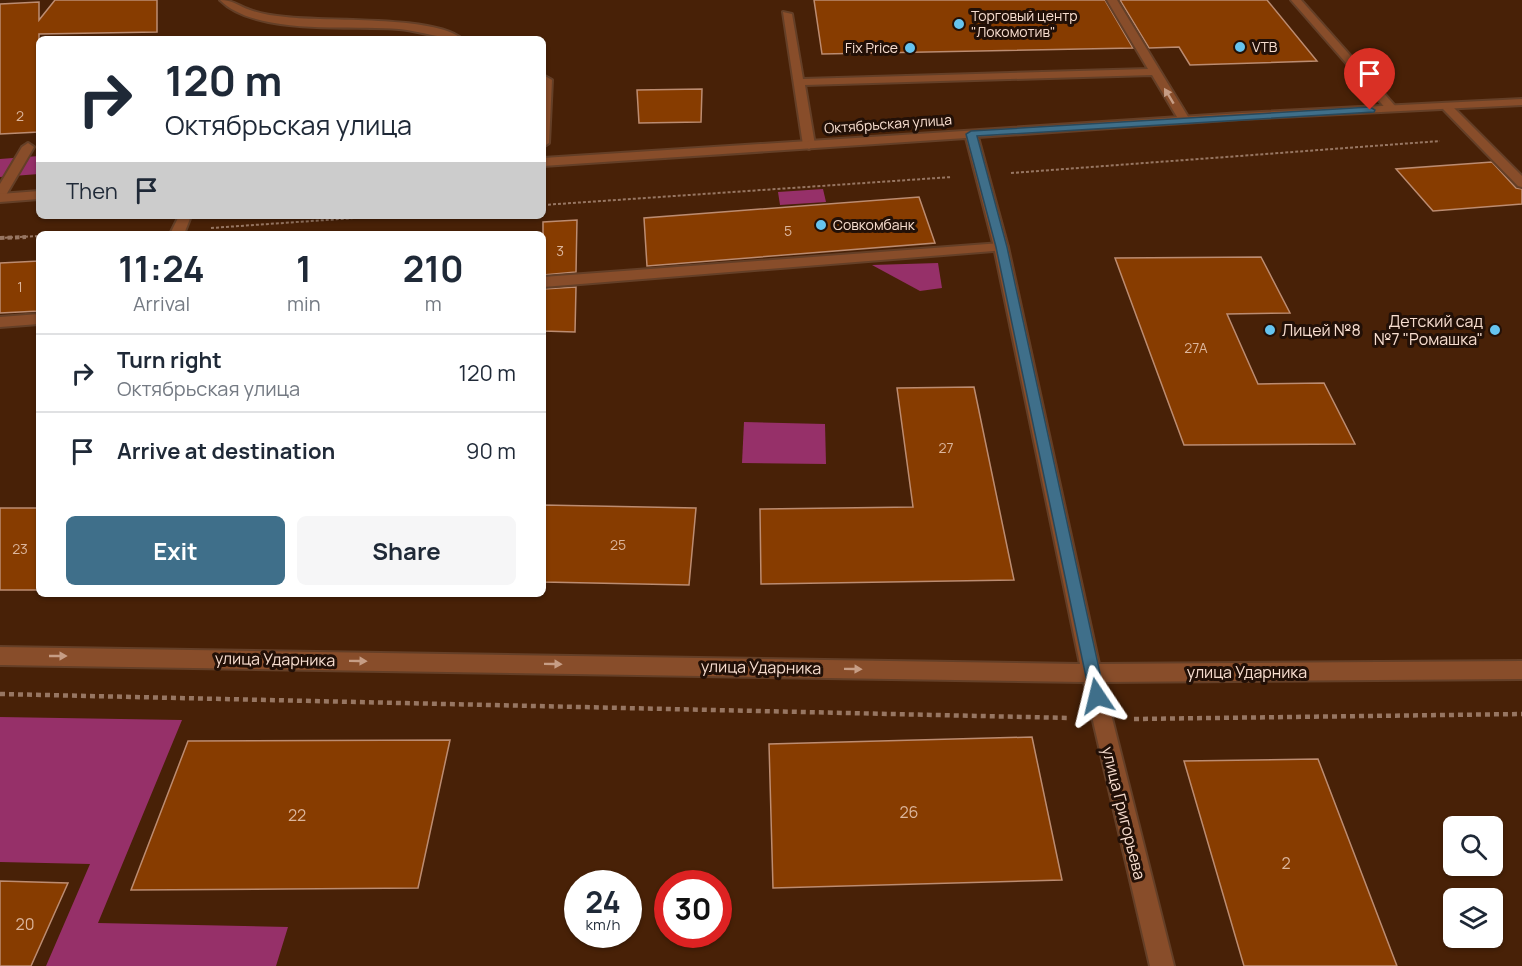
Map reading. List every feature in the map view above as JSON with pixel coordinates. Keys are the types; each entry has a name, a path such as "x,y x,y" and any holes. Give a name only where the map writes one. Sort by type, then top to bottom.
{"street":[{"path":"225,0 234,9 262,19 402,25 438,30 451,36"},
{"path":"1112,0 1184,120"},
{"path":"1296,0 1392,109"},
{"path":"787,14 809,145"},
{"path":"799,82 1155,72"},
{"name":"Октябрьская улица","path":"546,162 1184,120 1522,102"},
{"path":"1447,107 1522,183"},
{"name":"улица Григорьева","path":"971,134 1001,247 1101,719 1162,966"},
{"path":"0,197 28,147"},
{"path":"0,197 36,195"},
{"path":"546,282 1001,247"},
{"path":"0,322 36,319"},
{"name":"улица Ударника","path":"0,656 1093,673 1522,670"}],"path":[{"path":"546,205 983,176 1269,152 1478,139"},
{"path":"191,231 345,219"},
{"path":"0,238 36,237"},
{"path":"0,694 1101,719 1522,714"}],"shaded area":[{"path":"36,156 36,174 0,177 0,159"},
{"path":"823,189 826,202 780,205 778,192"},
{"path":"938,263 942,288 920,291 872,265"},
{"path":"744,422 825,424 826,464 742,463"},
{"path":"0,717 182,720 98,923 288,927 276,966 46,966 90,864 0,862"}],"building":[{"path":"55,0 157,0 157,32 39,34 36,36 36,132 0,134 0,4 39,2 39,20"},
{"name":"Торговый центр \"Локомотив\"","path":"814,0 1105,0 1133,48 822,54"},
{"path":"1120,0 1267,0 1317,61 1190,65 1179,47 1149,48"},
{"path":"702,89 701,122 639,123 637,90"},
{"path":"1492,162 1516,188 1522,189 1522,204 1433,211 1396,169"},
{"path":"919,197 935,243 647,266 644,218"},
{"path":"577,220 576,272 546,275 546,231 543,231 543,222"},
{"path":"1261,257 1290,313 1227,314 1258,384 1324,383 1355,444 1184,445 1115,258"},
{"path":"36,261 36,311 0,313 0,263"},
{"path":"576,287 575,332 546,331 546,289"},
{"path":"974,387 1014,580 761,584 760,509 913,507 897,388"},
{"path":"546,505 696,508 689,585 546,582"},
{"path":"0,508 36,508 36,590 0,590"},
{"path":"1032,737 1062,880 773,888 769,744"},
{"path":"450,740 418,888 131,890 188,741"},
{"path":"1318,759 1397,966 1244,966 1184,761"},
{"path":"0,881 68,883 31,966 0,966"}],"place":[{"name":"Торговый центр \"Локомотив\"","path":"959,24"},
{"name":"VTB","path":"1240,47"},
{"name":"Fix Price","path":"910,48"},
{"name":"Совкомбанк","path":"821,225"},
{"name":"Лицей №8","path":"1270,330"},
{"name":"Детский сад №7 \"Ромашка\"","path":"1495,330"}],"route":[{"path":"1097,696 1001,247 971,134 1370,110"}]}
